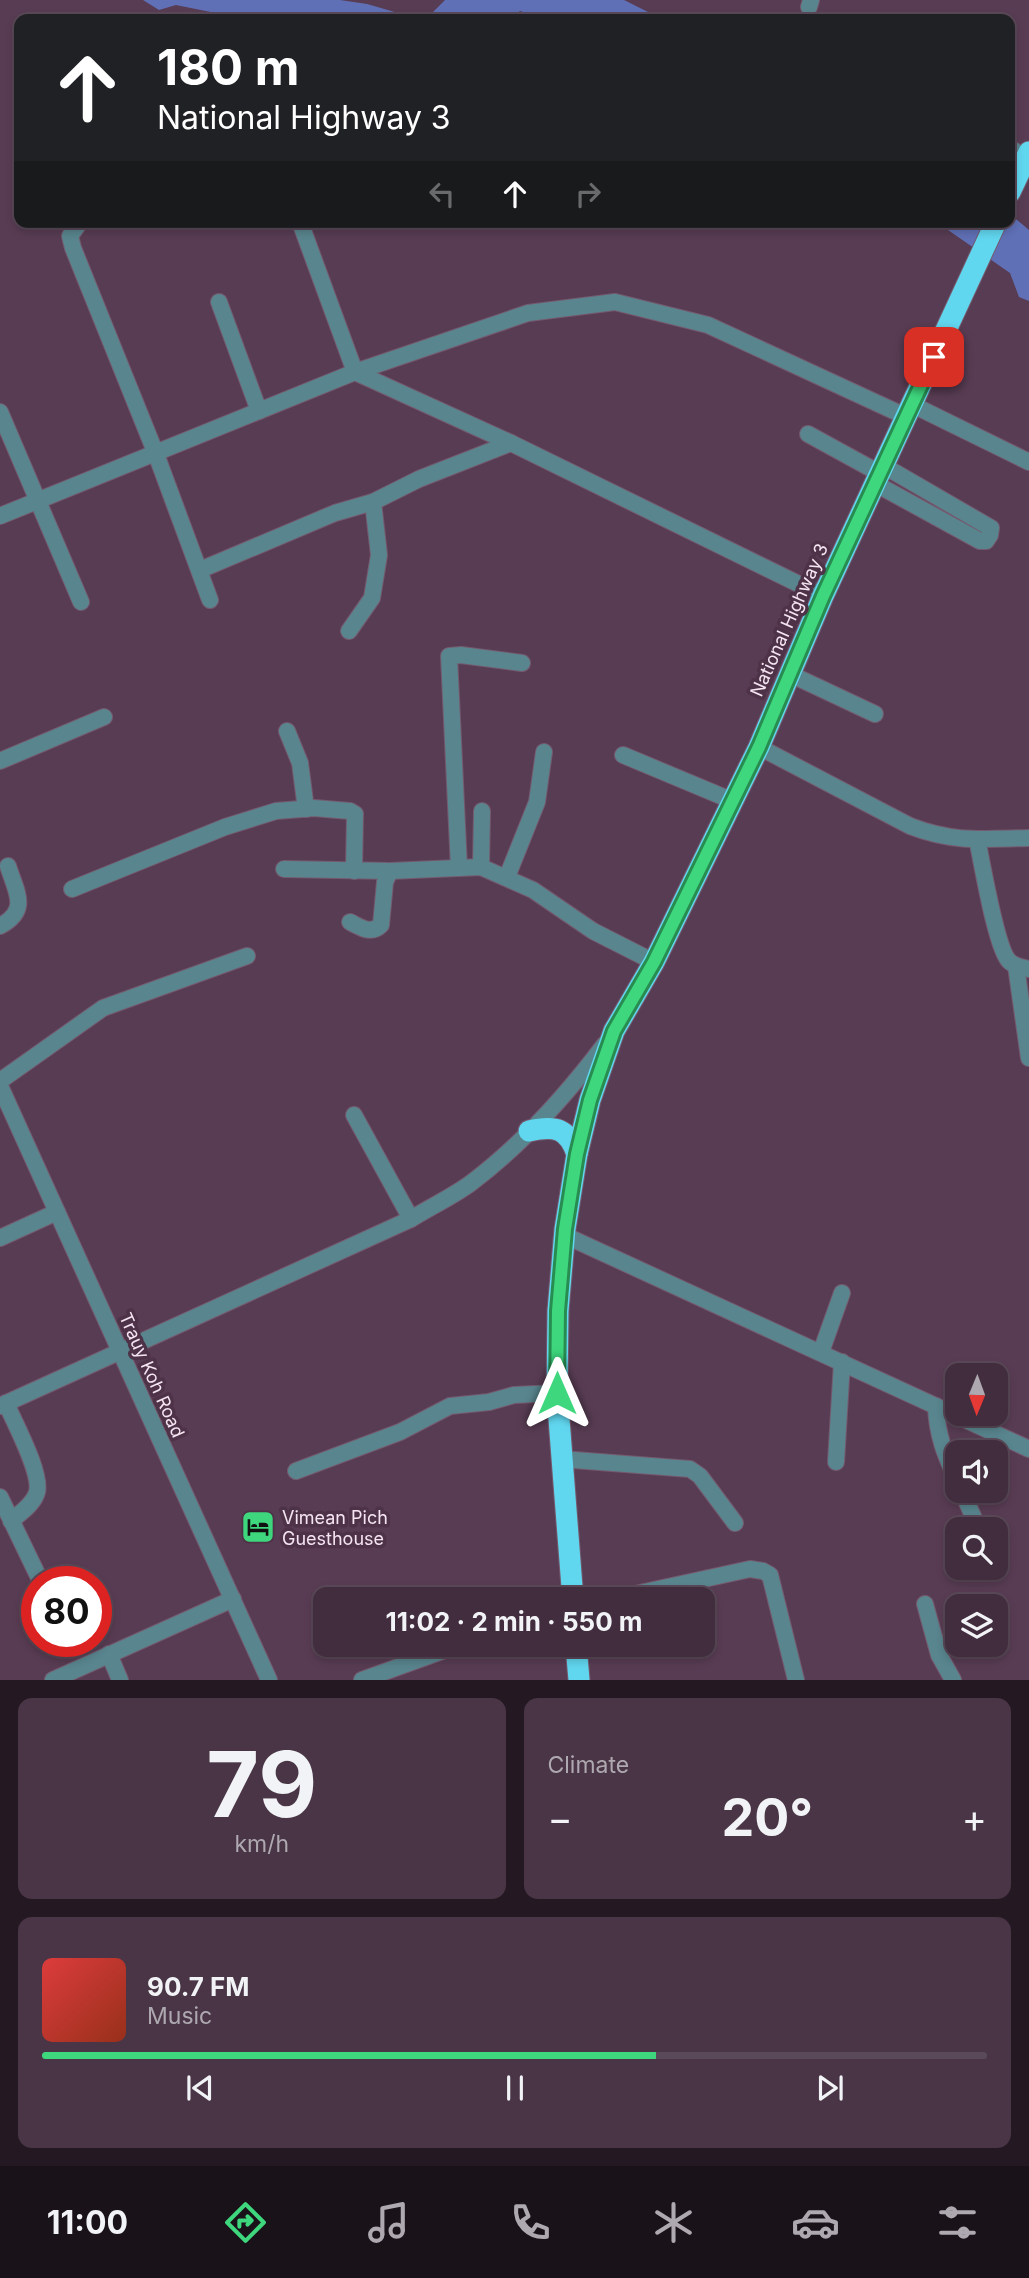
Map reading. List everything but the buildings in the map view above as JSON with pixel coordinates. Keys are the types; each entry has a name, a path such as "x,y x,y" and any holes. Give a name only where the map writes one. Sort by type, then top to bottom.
{"highway":[{"path":"1015,176 1022,153"},
{"name":"National Highway 3","path":"572,1587 557,1393 558,1311 564,1236 577,1154 590,1100 614,1031 654,962 759,747 823,596 993,228"},
{"path":"529,1131 546,1127 560,1130 572,1139 577,1154"},
{"path":"577,1657 579,1679"}],"street":[{"path":"76,228 70,236 73,248 156,454 210,600"},
{"path":"302,228 355,372 511,443 823,596"},
{"path":"219,302 259,411"},
{"path":"0,516 355,372 528,313 615,302 708,325 1029,462"},
{"path":"0,412 81,603"},
{"path":"808,434 880,474 991,528 990,535 986,541 980,541 880,474"},
{"path":"200,570 335,513 373,502 419,479 511,443"},
{"path":"349,631 372,598 379,555 373,502"},
{"path":"459,868 449,656 523,663"},
{"path":"790,674 876,714"},
{"path":"0,761 104,717"},
{"path":"287,731 300,763 306,809"},
{"path":"759,747 910,826 935,836 977,839 1029,838"},
{"path":"507,877 537,802 544,752"},
{"path":"624,755 733,801"},
{"path":"72,889 225,828 276,811 306,809 350,811 355,814 354,871"},
{"path":"481,867 482,811"},
{"path":"977,839 996,927 1007,959 1023,968 1029,1058"},
{"path":"0,926 13,919 17,912 18,900 8,866"},
{"path":"284,869 390,871 481,867 533,890 593,931 654,962"},
{"path":"350,922 368,930 377,929 381,925 385,883 390,871"},
{"path":"0,1084 103,1008 247,956"},
{"path":"11,1521 37,1492 38,1478 3,1404 411,1219 470,1183 529,1131 577,1081 614,1031"},
{"name":"Trauy Koh Road","path":"0,1084 269,1679"},
{"path":"354,1115 411,1219"},
{"path":"0,1238 57,1212"},
{"path":"564,1236 1029,1449"},
{"path":"821,1352 842,1293"},
{"path":"836,1462 842,1362"},
{"path":"296,1471 400,1432 450,1406 489,1402 514,1395 557,1393"},
{"path":"936,1406 937,1430 945,1453"},
{"path":"561,1459 690,1469 700,1476 735,1523"},
{"path":"0,1497 33,1566"},
{"path":"668,1587 750,1569 770,1575 796,1679"},
{"path":"112,1653 233,1599"},
{"path":"925,1604 939,1655 953,1679"},
{"path":"53,1679 102,1657"},
{"path":"110,1657 120,1679"},
{"path":"362,1679 425,1657"}],"water":[{"path":"143,0 340,0 402,14 220,14 176,5 159,10"},
{"path":"445,0 624,0 652,14 529,14 520,11 516,14 418,14 432,13"},
{"path":"1015,218 1029,230 1029,301 1019,297 1010,273 947,228 1015,228"}],"place":[{"name":"Vimean Pich Guesthouse","path":"258,1527"}],"route":[{"path":"557,1393 558,1311 565,1229 577,1154 590,1100 614,1031 654,962 759,747 823,596 934,357"}]}
